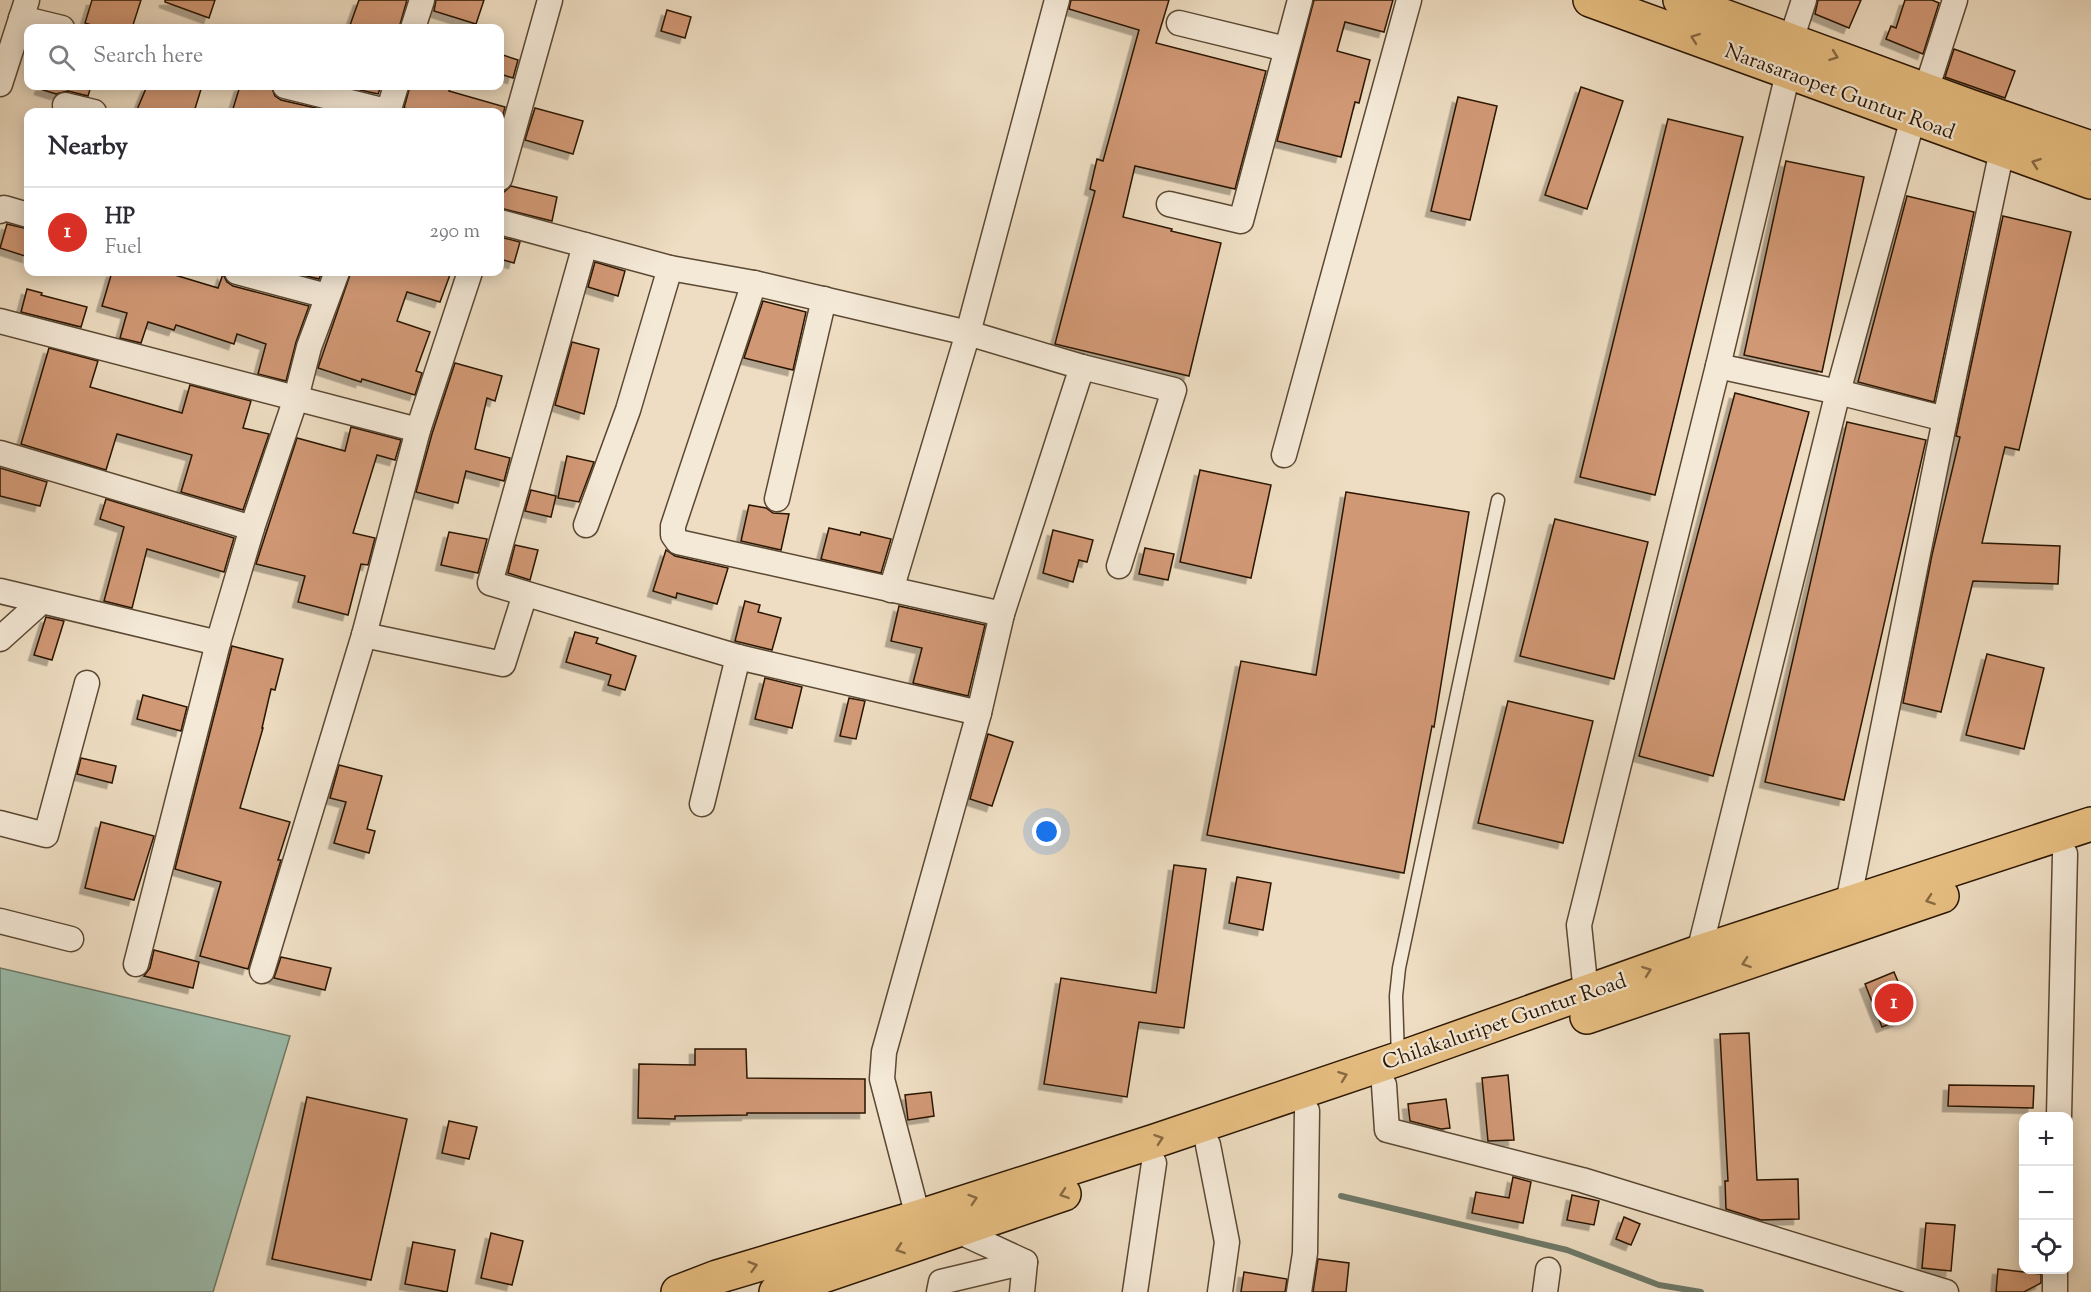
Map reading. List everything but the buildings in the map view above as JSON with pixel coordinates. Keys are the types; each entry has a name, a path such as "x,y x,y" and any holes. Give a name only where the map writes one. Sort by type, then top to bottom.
{"highway":[{"name":"Narasaraopet Guntur Road","path":"1590,0 1788,73 2091,148"},
{"name":"Narasaraopet Guntur Road","path":"1680,0 1791,40 1919,104 2002,150 2091,182"},
{"name":"Chilakaluripet Guntur Road","path":"1590,1004 1699,952 2091,824"},
{"name":"Chilakaluripet Guntur Road","path":"678,1292 717,1277 918,1217 1155,1141 1391,1072 1590,1004 2078,850"},
{"name":"Chilakaluripet Guntur Road","path":"776,1292 816,1285 956,1230 1307,1111 1391,1072"}],"street":[{"path":"414,24 422,0"},
{"path":"504,144 550,0"},
{"path":"891,590 968,333 1057,0"},
{"path":"1169,204 1241,221 1300,0"},
{"path":"1284,455 1409,0"},
{"path":"1791,40 1804,0"},
{"path":"1699,952 1838,392 1919,104 1955,0"},
{"path":"0,84 24,9 54,24"},
{"path":"1179,23 1286,49"},
{"path":"1590,1004 1579,925 1718,366 1788,73"},
{"path":"301,90 372,108"},
{"path":"389,108 395,90"},
{"path":"65,105 77,108"},
{"path":"1848,903 1945,419 2002,150"},
{"path":"0,211 4,208 24,214"},
{"path":"504,223 670,268 754,283 968,333 1082,367 1174,390 1119,566"},
{"path":"585,245 490,583 738,657 980,713"},
{"path":"586,525 628,410 670,268"},
{"path":"252,276 327,296"},
{"path":"136,964 218,643 252,528 296,398 309,347 335,276"},
{"path":"262,971 364,635 418,430 469,276"},
{"path":"754,283 673,526 673,535 678,542 1002,614"},
{"path":"777,499 824,299"},
{"path":"0,321 418,430"},
{"path":"1718,366 1838,392 1945,419"},
{"path":"918,1217 882,1079 884,1052 980,713 1002,614 1082,367"},
{"path":"0,453 252,528"},
{"path":"0,591 218,643"},
{"path":"364,635 503,663 525,594"},
{"path":"0,639 41,602"},
{"path":"702,804 738,657"},
{"path":"0,823 46,835 87,683"},
{"path":"2059,1112 2078,850"},
{"path":"0,921 71,939"},
{"path":"1391,1072 1387,1130 1582,1180 1946,1292"},
{"path":"1299,1292 1305,1253 1307,1111"},
{"path":"1208,1145 1227,1242 1220,1292"},
{"path":"1136,1292 1154,1163"},
{"path":"956,1230 1026,1262"},
{"path":"939,1292 940,1282 1026,1262"},
{"path":"1022,1292 1026,1262"},
{"path":"2055,1274 2055,1292"}],"lane":[{"path":"1391,1072 1399,968 1498,500"}],"shaded area":[{"path":"0,968 290,1036 213,1292 0,1292"}],"waterway":[{"path":"1341,1196 1567,1250 1659,1285 1701,1292"}],"place":[{"name":"HP","path":"1894,1003"}]}
